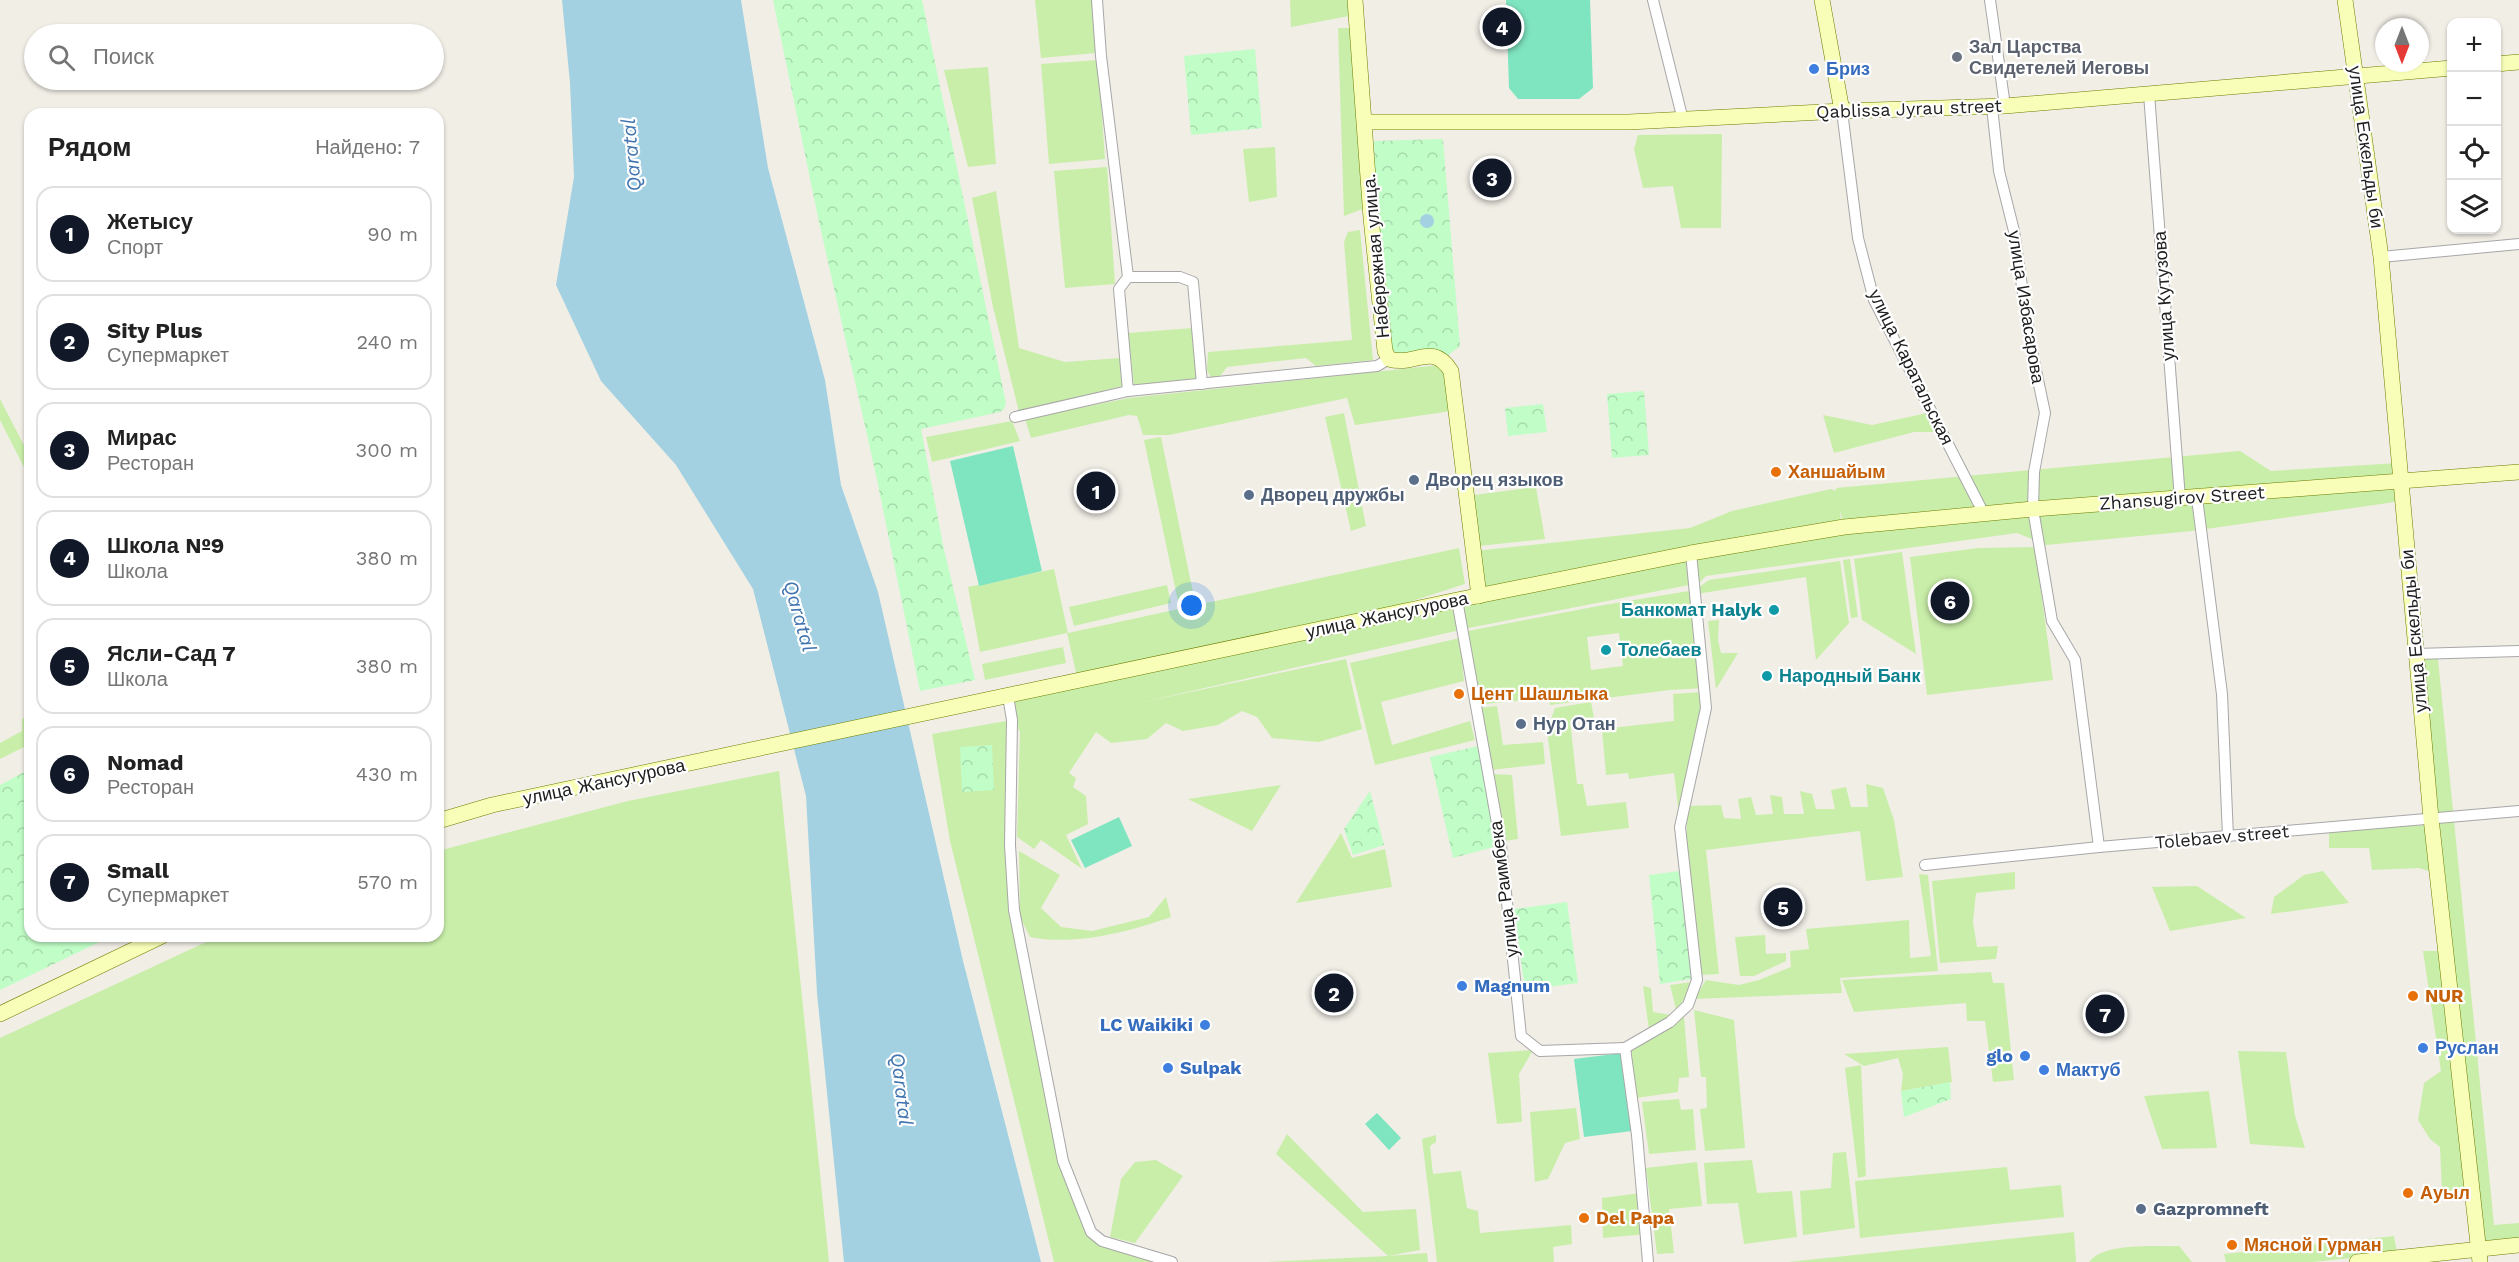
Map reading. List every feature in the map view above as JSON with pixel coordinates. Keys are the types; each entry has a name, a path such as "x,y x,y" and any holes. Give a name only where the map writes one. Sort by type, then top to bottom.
{"street":[{"path":"1097,0 1101,56 1128,277 1119,289 1128,391"},
{"name":"Набережная улица.","path":"1355,0 1371,218 1385,351 1389,358 1399,362 1431,355 1443,359 1451,371 1479,596"},
{"path":"1653,0 1683,120"},
{"name":"улица Каратальская","path":"1822,0 1842,111 1858,237 1874,300 1984,514"},
{"name":"улица Избасарова","path":"1990,0 1998,107 1999,171 2014,231 2030,342 2044,413 2034,472 2033,509"},
{"name":"улица Ескельды би","path":"2345,0 2381,257 2431,818 2480,1256"},
{"path":"2501,64 2519,62"},
{"name":"Qablissa Jyrau street","path":"1365,122 1683,120 1842,111 1998,107 2447,68"},
{"name":"улица Кутузова","path":"2149,94 2180,499"},
{"path":"2381,257 2519,244"},
{"path":"1128,277 1180,277 1193,282 1202,384"},
{"path":"1016,417 1128,391 1377,366 1389,358"},
{"name":"Zhansugirov Street","path":"1844,527 2400,479 2519,472"},
{"path":"2197,498 2222,694 2228,837"},
{"path":"2033,509 2052,621 2075,660 2099,847"},
{"name":"улица Жансугурова","path":"444,819 492,805 1457,600 1691,553 1844,527"},
{"path":"1648,1262 1637,1135 1625,1048 1670,1022 1688,1005 1697,980 1680,828 1706,708 1691,553"},
{"name":"улица Раимбека","path":"1457,600 1501,845 1521,1036 1540,1051 1625,1048"},
{"path":"2416,654 2519,651"},
{"path":"1008,696 1012,720 1011,845 1014,910 1063,1161 1091,1232 1102,1241 1172,1262"},
{"name":"Tolebaev street","path":"1925,866 2099,847 2519,811"},
{"path":"0,1014 150,942"},
{"path":"2357,1262 2480,1256 2519,1245"}],"green space":[{"path":"773,0 922,0 1006,403 1000,412 921,429 943,545 975,680 920,691 876,475 819,222"},
{"path":"1035,0 1094,0 1096,53 1041,58"},
{"path":"1290,0 1348,0 1349,16 1291,27"},
{"path":"1506,0 1590,0 1593,88 1579,99 1518,99 1509,88"},
{"path":"1338,28 1351,28 1365,208 1344,216"},
{"path":"1255,49 1262,128 1191,135 1184,56"},
{"path":"1098,60 1105,159 1049,164 1041,64"},
{"path":"988,67 996,164 968,167 944,70"},
{"path":"1722,134 1721,228 1681,228 1673,186 1643,188 1634,149 1638,135"},
{"path":"1443,139 1460,346 1443,359 1389,359 1378,283 1374,141"},
{"path":"1275,147 1277,197 1249,202 1243,149"},
{"path":"1107,167 1115,284 1065,288 1054,171"},
{"path":"996,191 1019,348 1065,362 1120,358 1122,386 1019,412 993,307 972,198"},
{"path":"1360,230 1373,360 1316,366 1306,358 1227,367 1217,380 1211,378 1207,370 1208,352 1352,340 1344,242 1348,232"},
{"path":"1193,328 1198,379 1134,386 1128,333"},
{"path":"1440,365 1449,379 1452,411 1355,425 1347,398 1169,435 1143,435 1137,416 1129,415 1031,438 1025,419 1129,398"},
{"path":"1644,391 1649,455 1612,458 1607,394"},
{"path":"0,399 24,445 24,467 0,420"},
{"path":"1543,404 1547,432 1508,436 1505,408"},
{"path":"1344,413 1366,526 1351,531 1325,417"},
{"path":"1927,413 1937,432 1914,432 1834,453 1823,415 1872,425"},
{"path":"1012,421 1020,441 932,462 926,437"},
{"path":"1161,437 1195,602 1179,606 1144,440"},
{"path":"1013,446 1042,571 979,586 950,461"},
{"path":"2240,451 2271,471 2398,463 2400,479 1844,527 1840,510 1841,524 1479,596 1474,551 1690,528 1732,511 1831,489 1836,491 1836,488"},
{"path":"2397,485 2402,501 2192,531 2046,545 2017,533 1706,576 1699,583 1469,628 1143,702 1346,659 1362,729 1319,742 1272,738 1257,717 1242,711 1218,725 1183,731 1166,723 1147,739 1111,743 1096,732 1069,773 1076,778 1073,787 1086,796 1088,824 1066,835 1082,869 1041,840 1034,849 1017,837 1020,731 1012,700 1510,593 1845,529"},
{"path":"1536,487 1545,539 1479,546 1474,495"},
{"path":"2035,547 2053,680 1927,695 1910,557 1978,548"},
{"path":"1459,548 1465,584 1322,630 1078,681 1067,633 980,652 968,587 1054,569 1068,633"},
{"path":"1902,552 1916,654 1862,620 1854,559"},
{"path":"1850,559 1858,617 1851,618 1843,560"},
{"path":"1840,561 1849,623 1816,660 1806,577 1696,594 1704,688 1550,705 1547,691 1534,699 1476,705 1463,632 1695,590 1709,580","holes":["1619,633 1623,666 1591,670 1587,637"]},
{"path":"1167,585 1171,603 1074,626 1069,607"},
{"path":"1719,620 1718,640 1721,653 1738,653 1716,689 1708,621"},
{"path":"1460,638 1464,681 1381,702 1392,745 1470,721 1475,740 1375,765 1350,663"},
{"path":"1063,647 1066,663 985,680 982,664"},
{"path":"2422,659 2438,659 2494,1225 2519,1223 2519,1241 2484,1244"},
{"path":"1701,692 1700,719 1679,815 1674,773 1629,779 1628,773 1606,775 1602,729 1674,721 1673,694"},
{"path":"1591,702 1594,718 1570,720 1577,784 1583,784 1587,806 1626,802 1629,828 1561,836 1547,731 1555,708"},
{"path":"1497,706 1503,745 1543,742 1545,764 1491,770 1479,708"},
{"path":"24,718 24,747 0,759 0,743 22,731 22,719"},
{"path":"1012,720 1013,890 1066,1170 1097,1237 1172,1262 1054,1262 950,841 932,734"},
{"path":"992,745 994,790 962,792 960,747"},
{"path":"1483,745 1501,845 1453,858 1430,757"},
{"path":"779,771 829,1262 0,1262 0,1038 206,942 444,942 444,849 628,801"},
{"path":"24,772 24,942 100,942 0,990 0,785"},
{"path":"1494,774 1512,775 1518,839 1505,841"},
{"path":"1866,784 1883,788 1894,820 1903,877 1866,881 1860,831 1706,850 1719,974 1701,975 1686,845 1688,806 1721,805 1724,818 1741,819 1738,799 1751,797 1756,815 1773,814 1770,795 1782,797 1784,814 1804,814 1800,791 1812,794 1816,809 1835,809 1831,790 1846,787 1851,807 1868,807"},
{"path":"1281,785 1252,831 1188,799"},
{"path":"1370,791 1384,845 1353,855 1344,829"},
{"path":"1119,817 1132,846 1085,868 1071,840"},
{"path":"2427,825 2432,872 2419,868 2372,870 2369,848 2329,848 2329,831"},
{"path":"1341,833 1352,858 1385,849 1392,887 1296,903"},
{"path":"1019,851 1060,875 1041,908 1061,927 1092,931 1149,917 1166,897 1171,917 1137,928 1083,939 1030,937 1020,917"},
{"path":"1680,871 1691,979 1660,984 1649,875"},
{"path":"2323,871 2349,903 2271,914 2274,897 2304,875"},
{"path":"2015,872 2015,889 1976,893 1973,922 1977,947 1998,946 1996,959 1940,963 1932,881"},
{"path":"1919,874 1928,875 1938,971 1840,978 1842,993 1694,999 1706,980 1739,985 1759,980 1791,967 1790,951 1809,949 1806,929 1909,920 1910,958 1931,956"},
{"path":"2197,886 2246,918 2170,931 2152,887"},
{"path":"1567,902 1578,983 1525,990 1514,909"},
{"path":"1765,935 1766,954 1786,953 1786,961 1754,976 1740,976 1735,937"},
{"path":"2423,951 2442,951 2469,1190 2442,1191 2440,1147 2430,1139 2418,1120 2424,1083 2441,1071"},
{"path":"1991,972 1993,983 2004,983 2014,1080 1993,1082 1985,1021 1967,1021 1966,1003 1854,1012 1842,980"},
{"path":"1692,982 1677,1013 1670,985"},
{"path":"1643,986 1651,988 1653,1012 1671,1015 1649,1030"},
{"path":"1694,1010 1734,1020 1745,1148 1705,1151 1700,1109 1707,1108 1706,1077 1701,1077"},
{"path":"1684,1017 1689,1077 1679,1078 1678,1092 1636,1098 1630,1051"},
{"path":"1948,1047 1952,1082 1901,1091 1903,1074 1898,1058 1864,1066 1844,1054"},
{"path":"1533,1050 1519,1074 1522,1122 1497,1124 1488,1053"},
{"path":"2238,1051 2286,1052 2295,1116 2305,1148 2250,1144"},
{"path":"1622,1053 1632,1131 1584,1137 1574,1059"},
{"path":"1861,1065 1866,1176 1858,1178 1845,1068"},
{"path":"1950,1082 1951,1099 1904,1117 1901,1091"},
{"path":"2209,1091 2217,1148 2162,1149 2144,1096"},
{"path":"1679,1099 1681,1110 1693,1109 1696,1150 1649,1154 1642,1102"},
{"path":"1576,1108 1580,1139 1565,1143 1548,1179 1535,1182 1530,1112"},
{"path":"1377,1113 1401,1138 1389,1150 1365,1124"},
{"path":"1287,1134 1363,1212 1416,1209 1420,1250 1388,1256 1276,1154"},
{"path":"1436,1135 1436,1142 1430,1146 1433,1174 1461,1171 1467,1208 1478,1211 1480,1233 1571,1225 1572,1244 1553,1247 1554,1262 1437,1262 1422,1139"},
{"path":"1846,1152 1855,1228 1803,1235 1800,1191 1831,1188 1833,1153"},
{"path":"1156,1160 1183,1176 1135,1243 1110,1237 1121,1179 1135,1162"},
{"path":"1752,1160 1757,1193 1792,1191 1797,1237 1744,1244 1738,1203 1707,1204 1704,1163"},
{"path":"1697,1162 1702,1206 1669,1209 1674,1253 1657,1254 1646,1168"},
{"path":"2007,1167 2010,1190 2061,1185 2064,1217 1860,1238 1855,1181"},
{"path":"1641,1193 1647,1234 1603,1238 1602,1198"},
{"path":"2074,1232 2076,1262 1788,1262"},
{"path":"2394,1236 2397,1253 2313,1262 2226,1262 2224,1254"},
{"path":"2179,1246 2192,1262 2089,1262 2106,1251 2118,1248"},
{"path":"1427,1253 1428,1262 1267,1262"}],"water":[{"name":"Qaratal","path":"562,0 741,0 768,168 825,380 841,485 878,592 963,961 1041,1262 844,1262 817,993 806,796 753,589 676,465 601,381 556,285 574,177 570,83"},
{"path":"1424,214 1430,214 1434,221 1430,228 1424,228 1420,224 1420,218"}],"place":[{"name":"Школа №9","path":"1502,27"},
{"name":"Зал Царства Свидетелей Иеговы","path":"1957,57"},
{"name":"Бриз","path":"1814,69"},
{"name":"Мирас","path":"1492,178"},
{"name":"Ханшайым","path":"1776,472"},
{"name":"Дворец языков","path":"1414,480"},
{"name":"Жетысу","path":"1096,491"},
{"name":"Дворец дружбы","path":"1249,495"},
{"name":"Nomad","path":"1950,601"},
{"name":"Банкомат Halyk","path":"1774,610"},
{"name":"Толебаев","path":"1606,650"},
{"name":"Народный Банк","path":"1767,676"},
{"name":"Цент Шашлыка","path":"1459,694"},
{"name":"Нур Отан","path":"1521,724"},
{"name":"Ясли-Сад 7","path":"1783,907"},
{"name":"Magnum","path":"1462,986"},
{"name":"Sity Plus","path":"1334,993"},
{"name":"NUR","path":"2413,996"},
{"name":"Small","path":"2105,1014"},
{"name":"LC Waikiki","path":"1205,1025"},
{"name":"Руслан","path":"2423,1048"},
{"name":"glo","path":"2025,1056"},
{"name":"Sulpak","path":"1168,1068"},
{"name":"Мактуб","path":"2044,1070"},
{"name":"Ауыл","path":"2408,1193"},
{"name":"Gazpromneft","path":"2141,1209"},
{"name":"Del Papa","path":"1584,1218"},
{"name":"Мясной Гурман","path":"2232,1245"}]}
